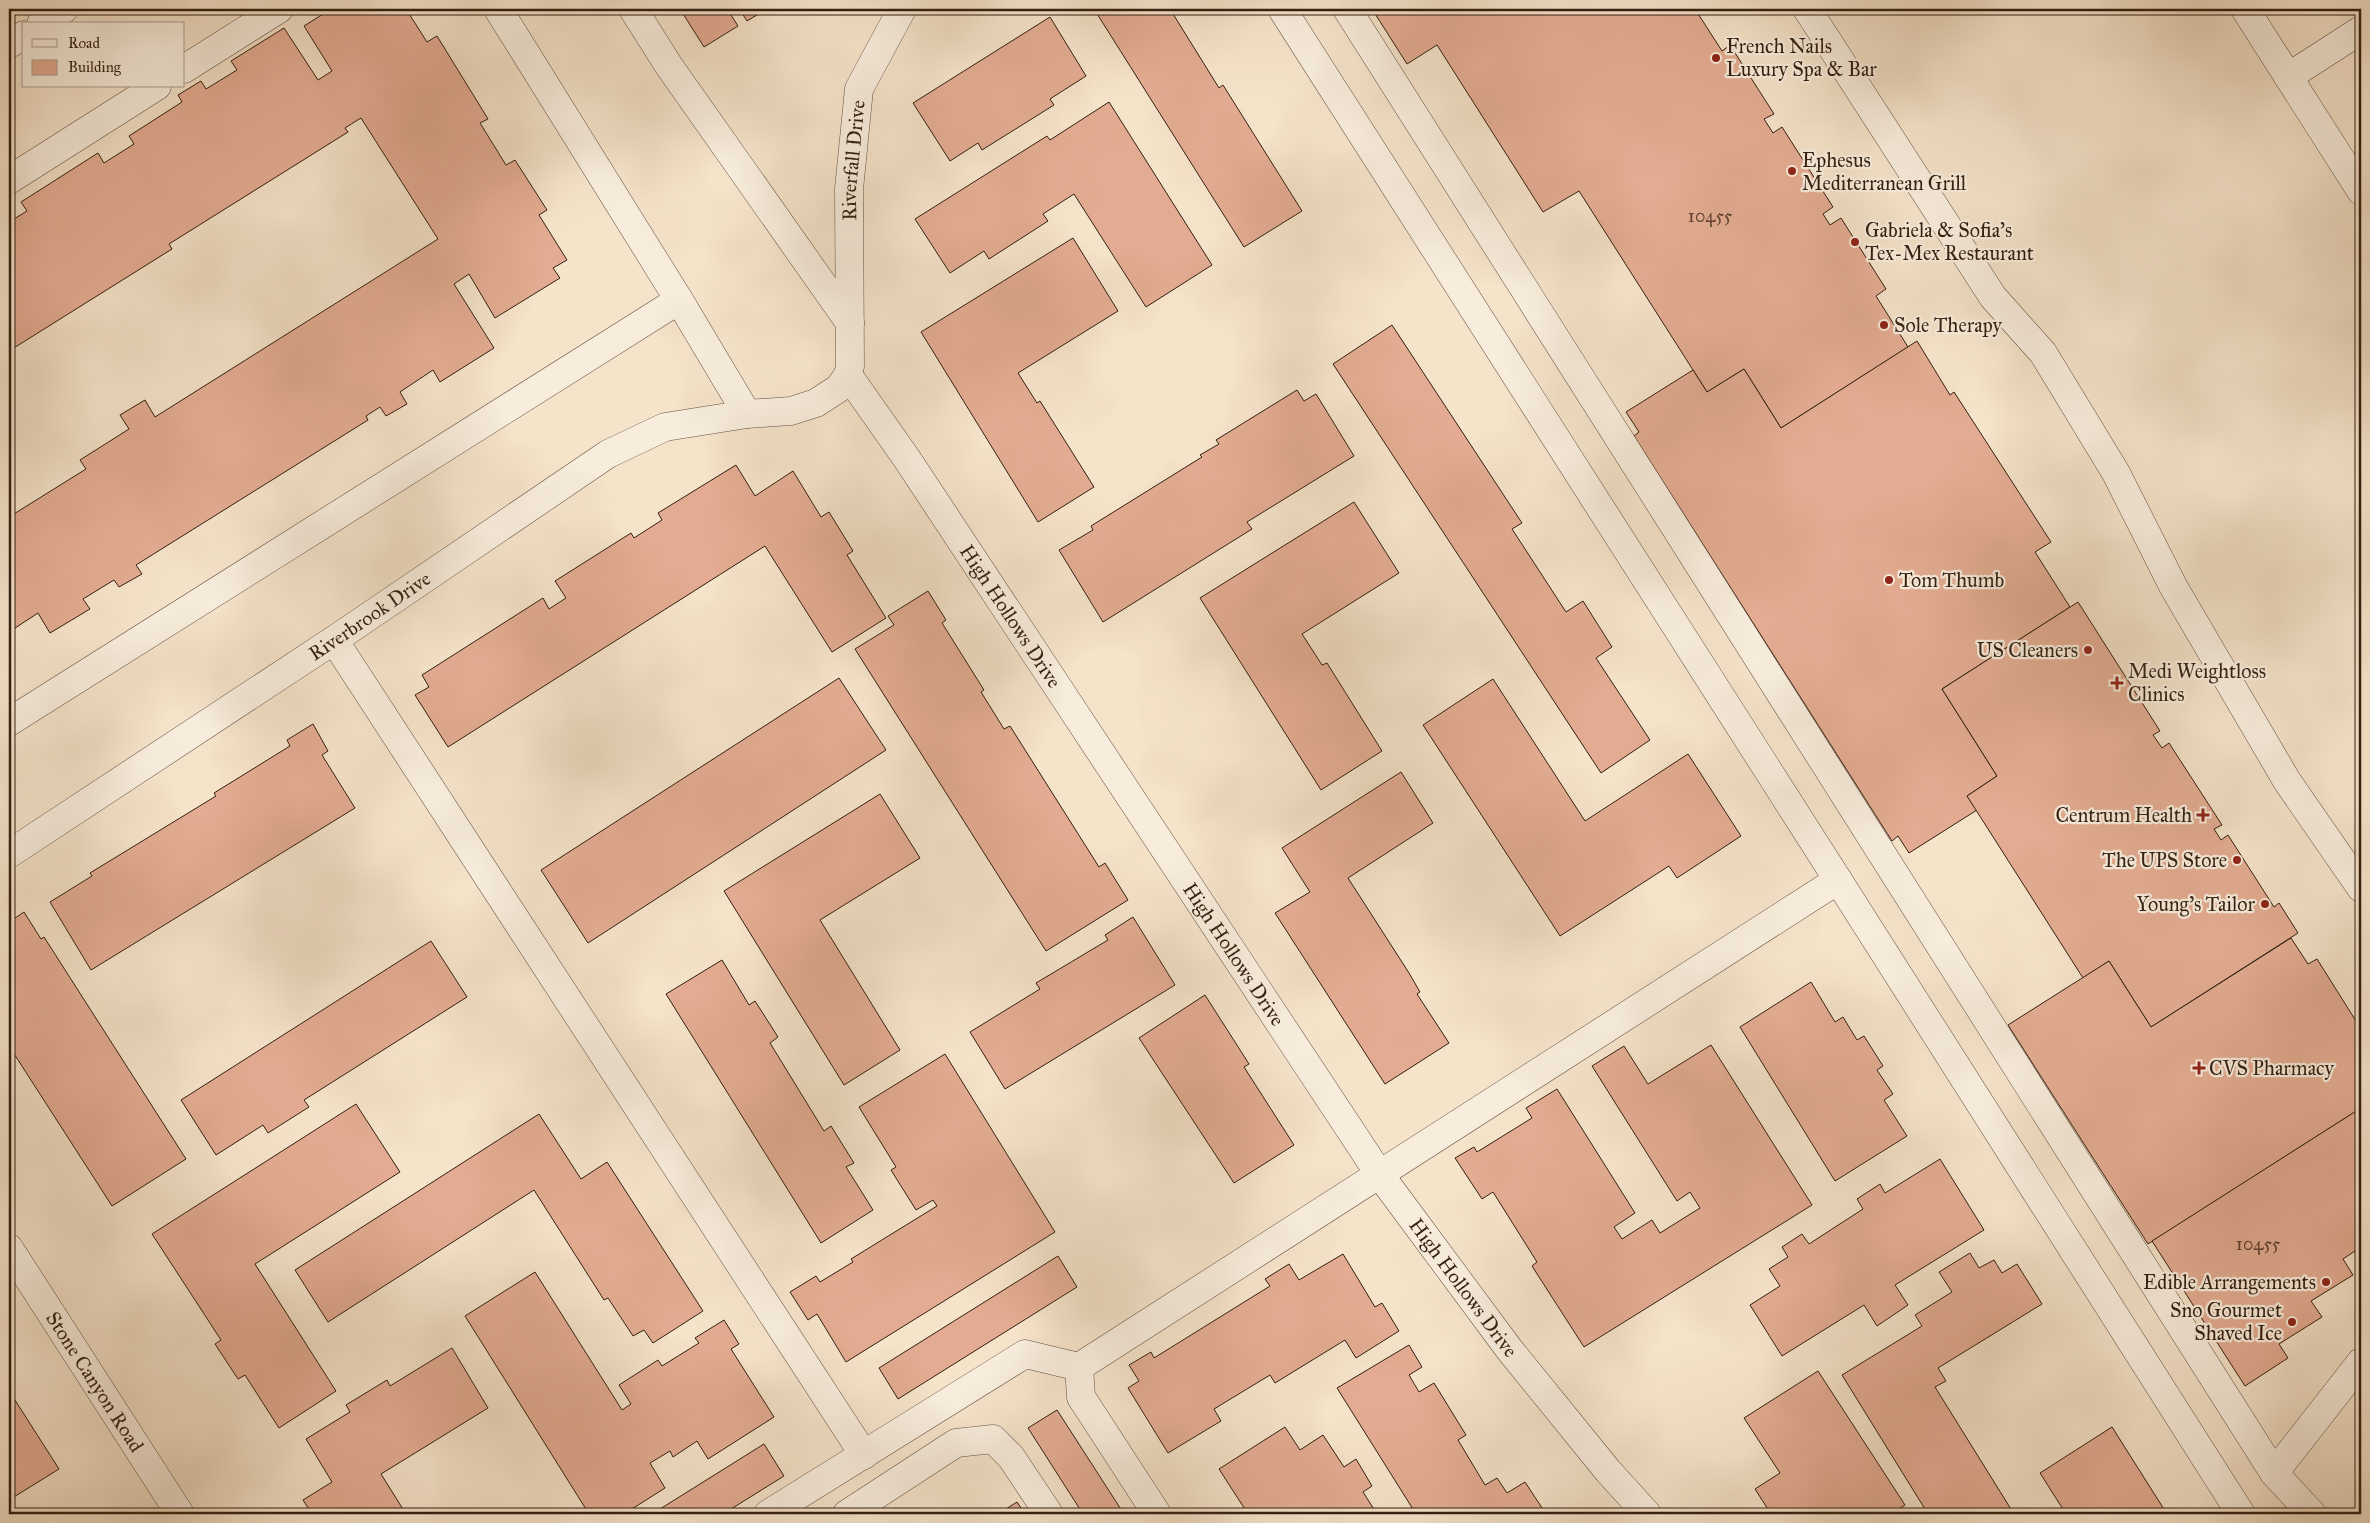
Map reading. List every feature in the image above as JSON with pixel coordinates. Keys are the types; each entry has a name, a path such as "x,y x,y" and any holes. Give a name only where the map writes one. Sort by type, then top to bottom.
{"street":[{"path":"22,9 31,22"},
{"path":"44,22 64,9"},
{"path":"185,68 279,9"},
{"path":"498,9 679,300 746,414 791,411 816,403 839,388 848,375 850,323 669,66 633,9"},
{"name":"Riverfall Drive","path":"850,323 849,189 859,89 902,9"},
{"path":"1282,9 2241,1514"},
{"path":"1347,9 2274,1473 2312,1514"},
{"path":"1807,9 1993,297 2042,353 2116,474 2173,586 2287,781 2361,888"},
{"path":"2245,9 2361,191"},
{"path":"2288,77 2361,30"},
{"path":"9,44 22,36"},
{"path":"9,180 154,88"},
{"path":"9,722 679,300"},
{"name":"High Hollows Drive","path":"848,375 907,459 1380,1175 1509,1349 1608,1471 1647,1514"},
{"name":"Riverbrook Drive","path":"9,854 334,640 608,454 665,427 746,414"},
{"path":"334,640 864,1455"},
{"path":"768,1514 1025,1354 1079,1367 1838,880"},
{"name":"Stone Canyon Road","path":"12,1261 180,1514"},
{"path":"2274,1473 2361,1362"},
{"path":"1079,1367 1081,1397 1157,1514"},
{"path":"847,1514 956,1443 993,1438 1011,1457 1049,1514"}],"building":[{"path":"331,9 406,9 427,42 437,36 488,119 480,123 506,165 515,160 547,210 539,215 567,260 553,268 560,278 495,318 469,274 454,284 494,348 440,382 433,370 400,392 407,404 386,416 380,407 366,416 368,420 136,565 142,574 119,587 114,580 83,599 90,609 50,633 38,613 9,632 9,517 86,469 80,460 129,429 120,415 145,400 155,417 438,239 361,118 345,128 348,132 169,244 172,249 9,351 9,222 27,211 21,202 98,153 104,163 134,144 129,136 182,102 178,95 201,81 206,89 237,70 231,61 284,28 318,80 332,71 304,26"},
{"path":"680,9 767,9 747,21 740,10 731,15 738,26 704,47"},
{"path":"1094,9 1170,9 1219,88 1223,85 1302,211 1244,247"},
{"path":"1372,9 1695,9 1722,51 1730,45 1774,114 1764,119 1773,133 1782,127 1833,207 1823,214 1830,225 1841,218 1886,289 1876,296 1908,347 1781,428 1744,369 1707,392 1579,191 1543,212 1437,45 1407,64"},
{"path":"1050,17 1086,76 1050,99 1054,105 982,150 978,143 950,161 913,103"},
{"path":"1109,102 1212,265 1146,307 1074,194 1043,214 1048,221 989,259 984,251 950,273 915,219 1047,136 1050,140"},
{"path":"1073,238 1118,311 1018,373 1037,403 1040,401 1094,487 1038,522 921,332"},
{"path":"1392,325 1522,523 1512,529 1566,612 1583,601 1612,647 1596,658 1650,740 1601,773 1333,364"},
{"name":"Tom Thumb","path":"1917,341 1950,395 1954,392 2051,542 2035,552 2070,607 1942,689 1997,776 1967,796 1977,810 1909,853 1898,836 1892,841 1634,436 1639,432 1626,412 1693,370 1707,392 1744,369 1781,428"},
{"path":"1297,390 1304,401 1316,394 1354,456 1247,522 1252,529 1103,622 1059,550 1093,530 1091,526 1202,457 1200,455 1219,444 1216,440"},
{"path":"736,465 755,496 793,471 821,517 829,512 853,551 847,555 886,618 832,652 765,546 448,747 415,695 429,687 422,675 543,598 549,609 566,598 555,581 631,533 634,538 662,520 658,513"},
{"path":"1354,502 1399,573 1302,634 1322,665 1327,663 1382,751 1321,790 1200,598"},
{"path":"928,591 946,620 942,623 984,690 981,692 1004,729 1010,726 1099,867 1105,863 1128,900 1046,951 855,649 894,625 888,616"},
{"path":"2078,602 2160,731 2153,735 2162,748 2169,743 2222,825 2214,829 2221,840 2228,835 2274,907 2279,903 2298,933 2151,1027 2109,961 2083,978 1967,796 1997,776 1942,689"},
{"path":"839,678 886,750 588,943 541,870"},
{"path":"1493,679 1585,821 1688,754 1741,836 1677,878 1669,866 1560,936 1423,725"},
{"path":"313,724 328,751 322,755 355,808 91,970 50,902 92,876 90,873 216,796 214,793 290,746 287,740"},
{"path":"1401,772 1433,823 1348,878 1409,973 1420,992 1417,994 1449,1043 1385,1084 1275,913 1310,892 1282,848"},
{"path":"880,794 920,858 820,920 900,1050 844,1085 724,891"},
{"path":"24,912 41,939 44,937 186,1159 112,1206 9,1046 9,922"},
{"path":"1133,917 1175,985 1005,1089 970,1032 1040,989 1036,983 1108,940 1105,935"},
{"name":"CVS Pharmacy","path":"2291,938 2308,964 2317,959 2361,1029 2361,1108 2148,1244 2008,1025 2109,961 2151,1027"},
{"path":"431,941 467,997 304,1100 309,1107 268,1133 263,1125 216,1155 181,1100"},
{"path":"722,960 749,1005 755,1001 778,1037 770,1043 824,1131 831,1126 854,1163 846,1167 873,1210 821,1243 666,994"},
{"path":"1811,982 1835,1022 1843,1017 1857,1040 1864,1036 1883,1066 1877,1070 1893,1094 1884,1100 1907,1136 1835,1181 1740,1027"},
{"path":"1205,995 1249,1064 1244,1067 1294,1145 1234,1183 1139,1038"},
{"path":"1711,1045 1812,1205 1584,1347 1532,1266 1537,1262 1493,1192 1482,1199 1455,1158 1474,1147 1477,1152 1532,1118 1526,1108 1557,1089 1635,1213 1614,1227 1622,1239 1652,1220 1660,1233 1700,1208 1690,1192 1677,1201 1592,1066 1624,1046 1648,1084"},
{"path":"945,1054 1055,1232 846,1362 817,1314 808,1320 790,1292 816,1276 820,1282 853,1262 851,1259 937,1206 933,1200 916,1210 891,1170 896,1167 859,1107"},
{"path":"356,1104 400,1172 255,1264 336,1391 279,1428 245,1375 238,1379 215,1344 221,1340 152,1234"},
{"path":"2361,1108 2361,1247 2343,1259 2353,1275 2311,1301 2322,1317 2279,1344 2288,1358 2245,1386 2152,1241"},
{"path":"539,1114 581,1179 607,1162 703,1311 653,1343 644,1330 633,1336 608,1298 604,1300 534,1190 328,1322 295,1270"},
{"path":"1940,1159 1984,1230 1895,1285 1908,1305 1877,1326 1864,1305 1782,1356 1750,1305 1780,1286 1769,1269 1788,1257 1782,1247 1802,1234 1809,1244 1863,1209 1857,1199 1880,1184 1885,1193"},
{"path":"1970,1253 1979,1268 1994,1260 2002,1273 2017,1264 2042,1304 1938,1368 1946,1381 1935,1387 2014,1514 1928,1514 1842,1375 1922,1326 1915,1315 1952,1292 1939,1272"},
{"path":"1343,1254 1375,1307 1382,1303 1399,1331 1356,1358 1345,1340 1275,1383 1270,1375 1214,1409 1221,1421 1168,1453 1128,1388 1139,1381 1129,1365 1151,1352 1154,1358 1270,1286 1265,1279 1289,1264 1299,1280"},
{"path":"1058,1256 1077,1287 898,1399 879,1368"},
{"path":"535,1272 622,1410 631,1404 619,1385 658,1360 662,1366 699,1343 695,1338 724,1320 739,1344 731,1349 774,1417 708,1459 697,1441 673,1457 670,1451 650,1463 665,1488 624,1514 589,1514 465,1316"},
{"path":"1409,1345 1422,1367 1409,1375 1419,1392 1434,1383 1466,1435 1458,1440 1485,1485 1497,1478 1507,1493 1525,1482 1546,1514 1416,1514 1337,1388"},
{"path":"452,1348 488,1408 381,1474 406,1514 312,1514 303,1500 332,1482 306,1439 350,1412 346,1405 387,1380 390,1386"},
{"path":"1818,1371 1905,1505 1894,1512 1896,1514 1771,1514 1755,1489 1780,1473 1744,1418"},
{"path":"13,1397 59,1469 9,1500 9,1399"},
{"path":"1057,1410 1124,1514 1083,1514 1028,1428"},
{"path":"1285,1427 1300,1450 1323,1435 1344,1467 1356,1459 1372,1486 1363,1492 1377,1514 1248,1514 1219,1469"},
{"path":"2112,1427 2167,1514 2066,1514 2040,1473"},
{"path":"764,1444 784,1476 723,1514 652,1514"},
{"path":"1017,1502 1025,1514 998,1514"}],"place":[{"name":"French Nails Luxury Spa & Bar","path":"1716,58"},
{"name":"Ephesus Mediterranean Grill","path":"1792,171"},
{"name":"Gabriela & Sofia's Tex-Mex Restaurant","path":"1855,242"},
{"name":"Sole Therapy","path":"1884,325"},
{"name":"Tom Thumb","path":"1889,580"},
{"name":"US Cleaners","path":"2088,650"},
{"name":"Medi Weightloss Clinics","path":"2117,683"},
{"name":"Centrum Health","path":"2203,815"},
{"name":"The UPS Store","path":"2237,860"},
{"name":"Young's Tailor","path":"2265,904"},
{"name":"CVS Pharmacy","path":"2199,1068"},
{"name":"Edible Arrangements","path":"2326,1282"},
{"name":"Sno Gourmet Shaved Ice","path":"2292,1322"}]}
